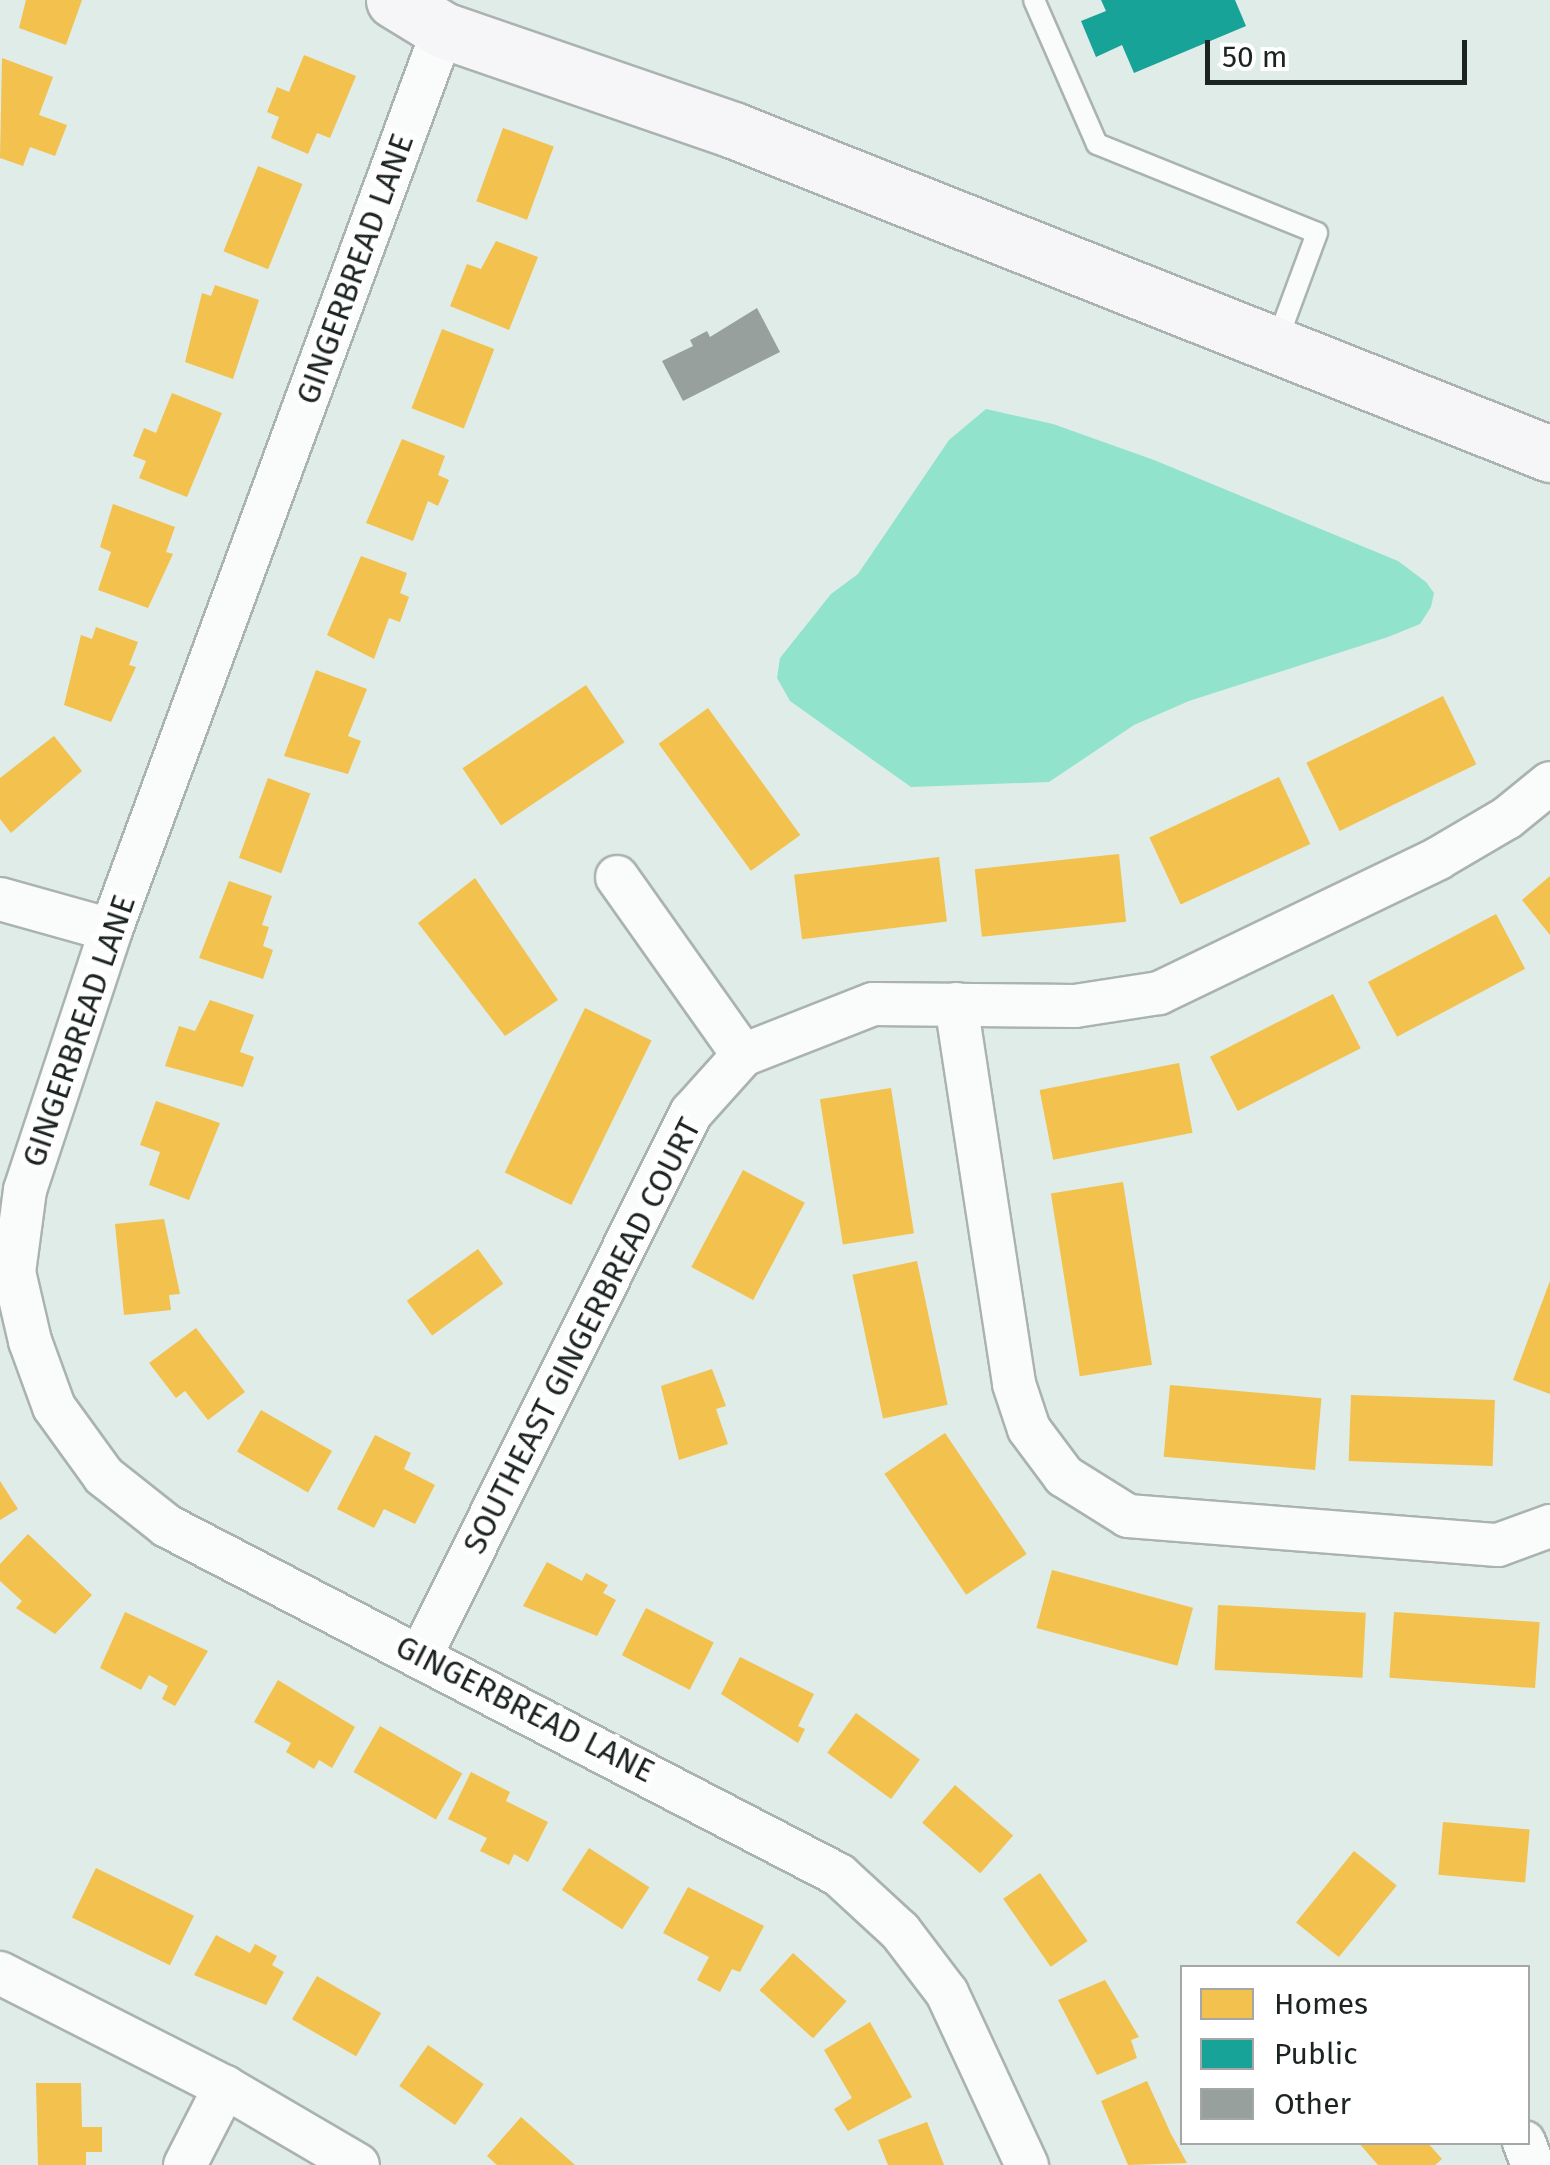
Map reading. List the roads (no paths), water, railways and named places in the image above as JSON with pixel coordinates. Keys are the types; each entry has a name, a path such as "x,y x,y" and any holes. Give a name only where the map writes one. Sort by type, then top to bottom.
{"main road":[{"path":"394,0 1550,454"}],"street":[{"name":"GINGERBREAD LANE","path":"447,20 112,930 26,1190 14,1272 54,1407 104,1476 167,1526 839,1875 900,1931 947,1993 1027,2165"},
{"name":"SOUTHEAST GINGERBREAD COURT","path":"421,1655 691,1114 743,1055 873,1004 1075,1006 1159,993 1437,858 1508,818 1550,783"},
{"path":"617,877 743,1055"},
{"path":"0,899 112,930"},
{"path":"956,1004 1014,1384 1030,1429 1064,1476 1128,1516 1498,1544 1550,1526"},
{"path":"0,1973 225,2087 358,2165"},
{"path":"185,2165 225,2087"}],"lane":[{"path":"1034,0 1097,144 1318,233 1276,344"}]}
